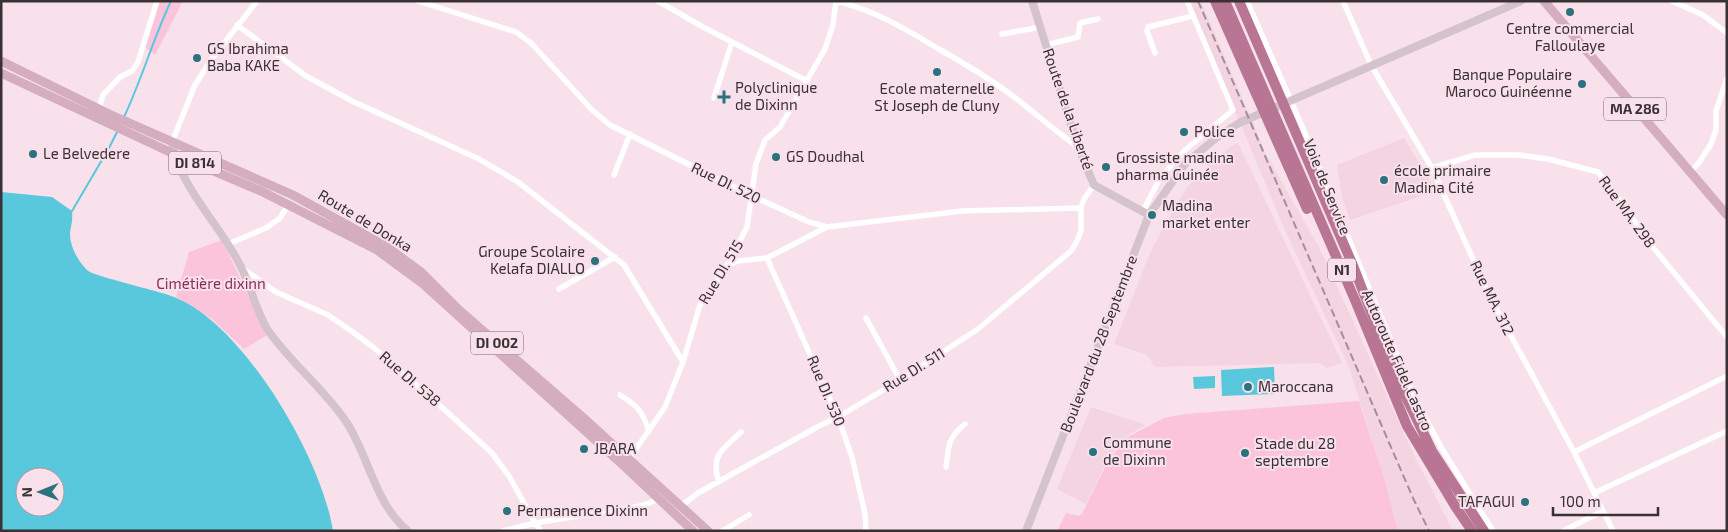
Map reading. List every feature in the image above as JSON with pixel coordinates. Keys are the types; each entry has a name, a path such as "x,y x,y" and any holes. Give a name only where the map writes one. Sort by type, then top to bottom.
{"highway":[{"path":"1216,1 1263,113 1333,266 1368,349 1407,426"},
{"name":"Autoroute Fidel Castro","path":"1225,1 1355,300 1407,426 1472,531"},
{"name":"Autoroute Fidel Castro","path":"1239,1 1354,268 1395,374 1432,451 1484,531"}],"main road":[{"name":"Route de la Liberté","path":"1032,1 1078,148 1094,184 1146,213"},
{"path":"1371,65 1521,1"},
{"name":"MA 286","path":"1544,1 1727,216"},
{"path":"1,61 99,109 107,118"},
{"name":"Boulevard du 28 Septembre","path":"1026,531 1146,213 1184,164 1216,138 1239,123 1371,65"},
{"path":"1,74 130,128"},
{"name":"Route de Donka","path":"130,128 172,142 265,189 288,205 377,250 423,284 693,531"},
{"name":"Route de Donka","path":"130,128 174,154 265,189 293,195 387,247 421,272 459,310 708,531"},
{"path":"172,142 174,154 190,188 242,267 268,331 288,356 326,396 347,424 386,506 397,522 408,531"}],"street":[{"path":"99,109 104,95 120,77 132,71 138,62 157,1"},
{"path":"172,142 195,85 211,60 257,1"},
{"name":"Rue DI. 520","path":"418,1 516,32 531,43 592,110 610,125 752,196 809,222 827,227 962,212 1082,208"},
{"path":"658,1 807,81"},
{"path":"836,1 861,7 902,27 959,60 1006,91 1078,148"},
{"name":"Rue DI. 515","path":"629,459 665,407 683,362 700,305 727,266 747,227 756,164 765,140 780,127 825,49 833,25 836,1"},
{"path":"1146,213 1160,178 1185,150 1233,110 1187,1"},
{"name":"Voie de Service","path":"1247,1 1299,118 1410,386 1441,447 1492,531"},
{"name":"Rue MA. 312","path":"1343,1 1371,65 1432,168 1497,310 1574,452 1612,531"},
{"path":"1672,1 1703,15 1727,32"},
{"path":"1155,53 1147,31 1148,27 1194,16"},
{"path":"1046,45 1078,38 1080,23 1098,19"},
{"path":"237,25 306,76 352,101 478,159 518,182 624,265 683,362"},
{"path":"1002,34 1041,27"},
{"path":"714,98 732,42"},
{"path":"1689,173 1698,164 1711,144 1716,130 1716,111 1727,78"},
{"path":"614,175 630,134"},
{"name":"Rue MA. 298","path":"1432,168 1475,155 1519,155 1548,159 1598,172 1652,246 1727,337"},
{"name":"Rue DI. 511","path":"681,506 698,493 819,426 838,418 978,329 1071,251 1078,241 1081,231 1084,199 1094,184"},
{"path":"228,244 266,228 280,218 288,205"},
{"path":"727,266 738,261 767,258 827,227"},
{"path":"559,289 615,257"},
{"name":"Rue DI. 530","path":"767,258 838,418 852,457 865,514 866,531"},
{"name":"Rue DI. 538","path":"242,267 276,292 328,315 373,347 492,453 509,476 535,524 541,531"},
{"path":"866,318 900,380"},
{"path":"1574,452 1727,376"},
{"path":"620,395 637,406 644,416 649,431"},
{"path":"946,467 950,439 965,424"},
{"path":"1594,493 1727,431"},
{"path":"719,482 715,469 716,459 741,432"},
{"path":"503,531 641,506 659,499"},
{"path":"1564,531 1572,529 1603,511"},
{"path":"722,531 749,515"}],"shaded area":[{"path":"1189,1 1201,1 1266,154 1321,251 1412,451 1453,531 1398,531 1383,474 1349,367 1284,228"},
{"name":"école primaire Madina Cité","path":"1404,138 1436,191 1350,220 1342,197 1337,165"},
{"path":"1238,143 1342,363 1327,368 1318,363 1155,367 1147,355 1114,344 1150,253 1188,186 1211,163 1230,147"},
{"name":"Commune de Dixinn","path":"1091,407 1146,425 1123,438 1104,467 1086,504 1057,489"}],"green space":[{"path":"157,1 183,1 155,55 146,48 146,31"},
{"name":"Cimétière dixinn","path":"222,240 267,335 244,349 212,319 176,297 189,252"},
{"name":"Stade du 28 septembre","path":"1359,401 1383,474 1398,531 1057,531 1066,513 1079,516 1082,514 1105,467 1124,439 1164,418 1185,414"}],"water":[{"path":"1,192 52,197 72,211 71,243 78,258 87,270 101,276 174,297 200,312 227,335 252,364 276,397 296,432 326,501 333,531 1,531"},
{"path":"1274,367 1275,394 1222,396 1221,370"},
{"path":"1215,376 1215,388 1194,389 1193,377"}],"waterway":[{"path":"124,117 171,1"},
{"path":"72,211 118,130"}],"railway":[{"path":"1198,1 1429,531"}],"place":[{"name":"Centre commercial Falloulaye","path":"1570,12"},
{"name":"GS Ibrahima Baba KAKE","path":"197,58"},
{"name":"Ecole maternelle St Joseph de Cluny","path":"937,72"},
{"name":"Banque Populaire Maroco Guinéenne","path":"1582,84"},
{"name":"Polyclinique de Dixinn","path":"724,97"},
{"name":"Police","path":"1184,132"},
{"name":"Le Belvedere","path":"33,154"},
{"name":"GS Doudhal","path":"776,157"},
{"name":"Grossiste madina pharma Guinée","path":"1106,167"},
{"name":"école primaire Madina Cité","path":"1384,180"},
{"name":"Madina market enter","path":"1152,215"},
{"name":"Groupe Scolaire Kelafa DIALLO","path":"595,261"},
{"name":"Maroccana","path":"1248,387"},
{"name":"JBARA","path":"584,449"},
{"name":"Commune de Dixinn","path":"1093,452"},
{"name":"Stade du 28 septembre","path":"1245,453"},
{"name":"TAFAGUI","path":"1525,502"},
{"name":"Permanence Dixinn","path":"507,511"}]}
